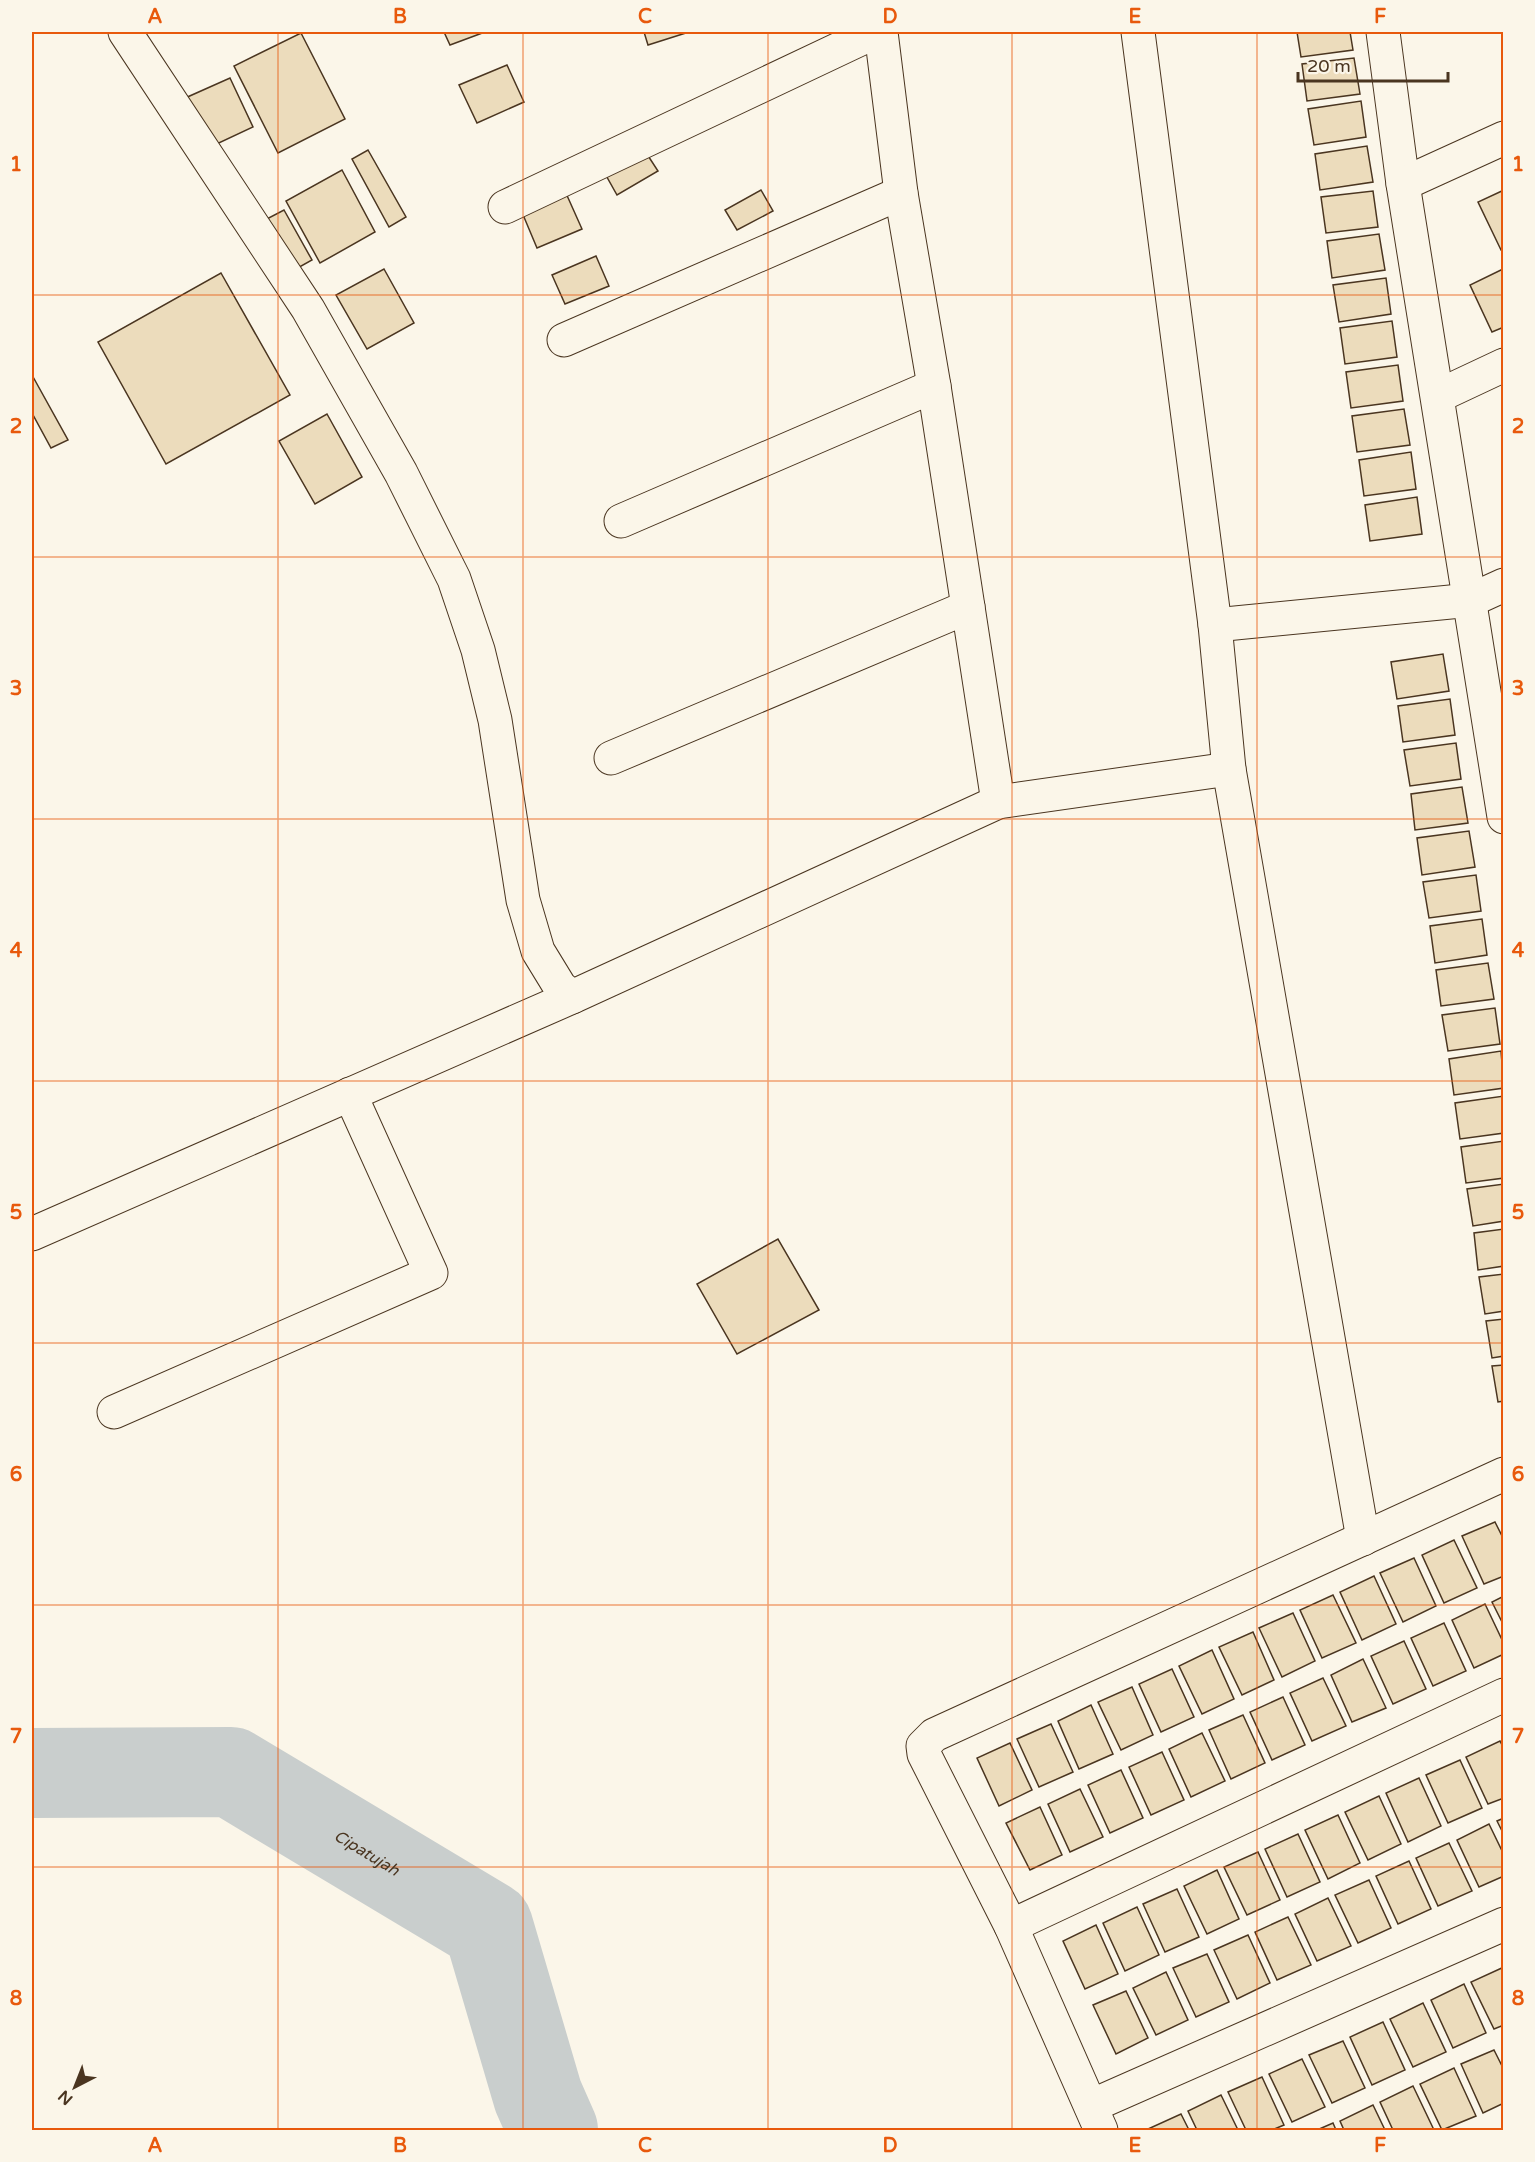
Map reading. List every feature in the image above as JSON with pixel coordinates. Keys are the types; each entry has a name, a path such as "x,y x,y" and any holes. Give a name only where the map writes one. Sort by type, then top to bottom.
{"street":[{"path":"125,32 308,309 401,473 454,579 478,650 495,720 523,900 538,951 560,987 572,996"},
{"path":"505,207 875,32"},
{"path":"881,32 901,193 934,386 998,802"},
{"path":"1138,32 1215,625 1230,769 1363,1539"},
{"path":"1383,32 1403,184 1503,812"},
{"path":"1403,184 1503,138"},
{"path":"564,340 901,193"},
{"path":"1438,396 1503,365"},
{"path":"621,521 934,386"},
{"path":"1215,625 1471,600 1503,585"},
{"path":"611,758 968,607"},
{"path":"32,1234 572,996 998,802 1230,769"},
{"path":"114,1412 431,1273 350,1094"},
{"path":"1503,1474 934,1735 923,1746 924,1754 1011,1926 1096,2118 1503,1924"},
{"path":"1011,1926 1503,1695"}],"building":[{"path":"444,32 485,32 450,45"},
{"path":"644,32 689,32 648,45"},
{"path":"1297,32 1350,32 1353,50 1301,57"},
{"path":"301,33 345,119 278,153 234,66"},
{"path":"1354,58 1360,94 1307,101 1302,64"},
{"path":"507,65 524,102 477,123 459,85"},
{"path":"230,78 253,127 206,149 183,99"},
{"path":"1361,101 1366,137 1314,145 1308,109"},
{"path":"1367,146 1373,182 1320,190 1315,154"},
{"path":"643,148 658,171 617,195 603,170"},
{"path":"368,150 406,217 389,227 352,159"},
{"path":"342,170 375,232 320,263 286,201"},
{"path":"761,190 773,211 737,230 725,210"},
{"path":"1504,190 1504,248 1501,250 1478,202"},
{"path":"565,191 582,229 537,248 521,210"},
{"path":"1373,191 1378,227 1326,233 1321,197"},
{"path":"284,210 312,260 287,274 259,223"},
{"path":"1379,234 1385,270 1332,278 1327,241"},
{"path":"596,256 609,286 565,304 552,275"},
{"path":"384,269 414,323 367,349 336,295"},
{"path":"1503,269 1504,327 1492,332 1470,285"},
{"path":"221,273 290,395 166,464 98,342"},
{"path":"1386,278 1391,314 1339,322 1333,285"},
{"path":"1392,321 1397,357 1345,364 1340,328"},
{"path":"1398,365 1403,401 1351,408 1346,372"},
{"path":"32,375 68,440 51,448 32,413"},
{"path":"1404,409 1410,445 1357,452 1352,416"},
{"path":"327,414 362,477 315,504 279,441"},
{"path":"1411,452 1416,489 1364,496 1359,460"},
{"path":"1417,497 1422,534 1370,541 1365,505"},
{"path":"1443,654 1449,691 1397,699 1391,662"},
{"path":"1450,699 1455,735 1403,742 1398,706"},
{"path":"1456,743 1461,779 1410,786 1404,750"},
{"path":"1462,787 1468,823 1415,830 1411,794"},
{"path":"1469,831 1475,867 1422,875 1417,838"},
{"path":"1476,875 1481,911 1429,918 1423,882"},
{"path":"1482,919 1487,955 1435,963 1430,926"},
{"path":"1488,963 1494,999 1441,1006 1436,970"},
{"path":"1495,1008 1500,1044 1448,1051 1442,1015"},
{"path":"1501,1051 1504,1088 1454,1095 1449,1059"},
{"path":"1504,1096 1504,1133 1460,1139 1455,1103"},
{"path":"1504,1141 1504,1178 1466,1183 1461,1147"},
{"path":"1504,1184 1504,1221 1473,1226 1467,1189"},
{"path":"1504,1229 1504,1266 1478,1270 1474,1233"},
{"path":"778,1239 819,1310 737,1354 697,1284"},
{"path":"1504,1274 1504,1311 1485,1314 1479,1277"},
{"path":"1504,1319 1504,1356 1492,1358 1486,1321"},
{"path":"1504,1365 1504,1401 1498,1402 1492,1366"},
{"path":"1495,1522 1504,1540 1504,1576 1484,1584 1462,1536"},
{"path":"1454,1540 1477,1588 1444,1603 1422,1555"},
{"path":"1414,1558 1436,1606 1403,1622 1380,1573"},
{"path":"1374,1576 1396,1624 1362,1640 1340,1592"},
{"path":"1333,1595 1356,1643 1322,1658 1300,1610"},
{"path":"1504,1596 1504,1626 1492,1602"},
{"path":"1485,1604 1504,1644 1504,1654 1474,1668 1452,1620"},
{"path":"1293,1613 1315,1661 1282,1677 1259,1628"},
{"path":"1444,1623 1466,1671 1433,1686 1411,1638"},
{"path":"1253,1632 1274,1680 1242,1695 1219,1647"},
{"path":"1404,1641 1426,1689 1393,1704 1371,1656"},
{"path":"1212,1650 1234,1699 1202,1714 1179,1666"},
{"path":"1363,1659 1386,1708 1352,1722 1331,1675"},
{"path":"1172,1669 1194,1717 1161,1732 1139,1684"},
{"path":"1323,1678 1346,1726 1312,1741 1290,1693"},
{"path":"1132,1687 1153,1735 1121,1750 1098,1702"},
{"path":"1283,1697 1305,1745 1272,1760 1250,1712"},
{"path":"1091,1705 1113,1754 1079,1769 1058,1721"},
{"path":"1243,1715 1265,1763 1231,1779 1209,1730"},
{"path":"1051,1724 1073,1772 1039,1787 1017,1739"},
{"path":"1202,1733 1225,1781 1191,1797 1169,1749"},
{"path":"1500,1741 1504,1749 1504,1798 1488,1804 1466,1757"},
{"path":"1010,1743 1032,1790 999,1806 977,1758"},
{"path":"1162,1752 1184,1800 1151,1815 1129,1767"},
{"path":"1460,1760 1482,1808 1448,1823 1426,1775"},
{"path":"1121,1770 1143,1818 1110,1833 1088,1785"},
{"path":"1419,1778 1441,1826 1408,1842 1386,1793"},
{"path":"1080,1789 1103,1837 1070,1852 1048,1804"},
{"path":"1379,1796 1401,1844 1368,1860 1345,1812"},
{"path":"1040,1807 1062,1855 1030,1870 1006,1823"},
{"path":"1338,1815 1360,1863 1328,1879 1305,1830"},
{"path":"1504,1818 1504,1835 1497,1821"},
{"path":"1489,1824 1504,1855 1504,1876 1479,1887 1457,1840"},
{"path":"1298,1834 1320,1882 1287,1897 1265,1849"},
{"path":"1449,1843 1472,1891 1438,1906 1416,1858"},
{"path":"1258,1852 1280,1900 1247,1915 1224,1867"},
{"path":"1409,1861 1431,1909 1398,1924 1376,1876"},
{"path":"1217,1870 1239,1919 1207,1934 1184,1886"},
{"path":"1369,1880 1391,1928 1358,1943 1335,1895"},
{"path":"1177,1889 1199,1937 1165,1952 1143,1904"},
{"path":"1328,1898 1351,1946 1317,1961 1295,1914"},
{"path":"1137,1907 1159,1955 1125,1971 1103,1923"},
{"path":"1288,1917 1311,1965 1277,1980 1255,1932"},
{"path":"1096,1925 1118,1974 1085,1989 1063,1941"},
{"path":"1248,1935 1270,1983 1237,1999 1214,1950"},
{"path":"1207,1954 1229,2002 1196,2017 1173,1968"},
{"path":"1504,1967 1504,2025 1494,2029 1471,1982"},
{"path":"1166,1972 1188,2020 1156,2035 1133,1988"},
{"path":"1464,1984 1486,2033 1453,2048 1431,2000"},
{"path":"1126,1991 1148,2038 1116,2054 1093,2005"},
{"path":"1423,2003 1446,2052 1413,2067 1390,2019"},
{"path":"1383,2022 1405,2070 1372,2085 1350,2037"},
{"path":"1343,2041 1365,2088 1332,2103 1309,2055"},
{"path":"1494,2050 1504,2070 1504,2103 1483,2113 1461,2064"},
{"path":"1302,2059 1325,2107 1292,2122 1269,2074"},
{"path":"1454,2068 1476,2116 1442,2130 1420,2084"},
{"path":"1262,2077 1284,2125 1272,2130 1246,2130 1228,2092"},
{"path":"1413,2086 1434,2130 1393,2130 1380,2102"},
{"path":"1221,2095 1238,2130 1197,2130 1188,2111"},
{"path":"1373,2105 1385,2130 1344,2130 1340,2121"},
{"path":"1181,2114 1189,2130 1148,2130 1148,2129"},
{"path":"1333,2123 1336,2130 1317,2130"}],"waterway":[{"name":"Cipatujah","path":"32,1773 231,1772 488,1926 538,2096 553,2130"}]}
